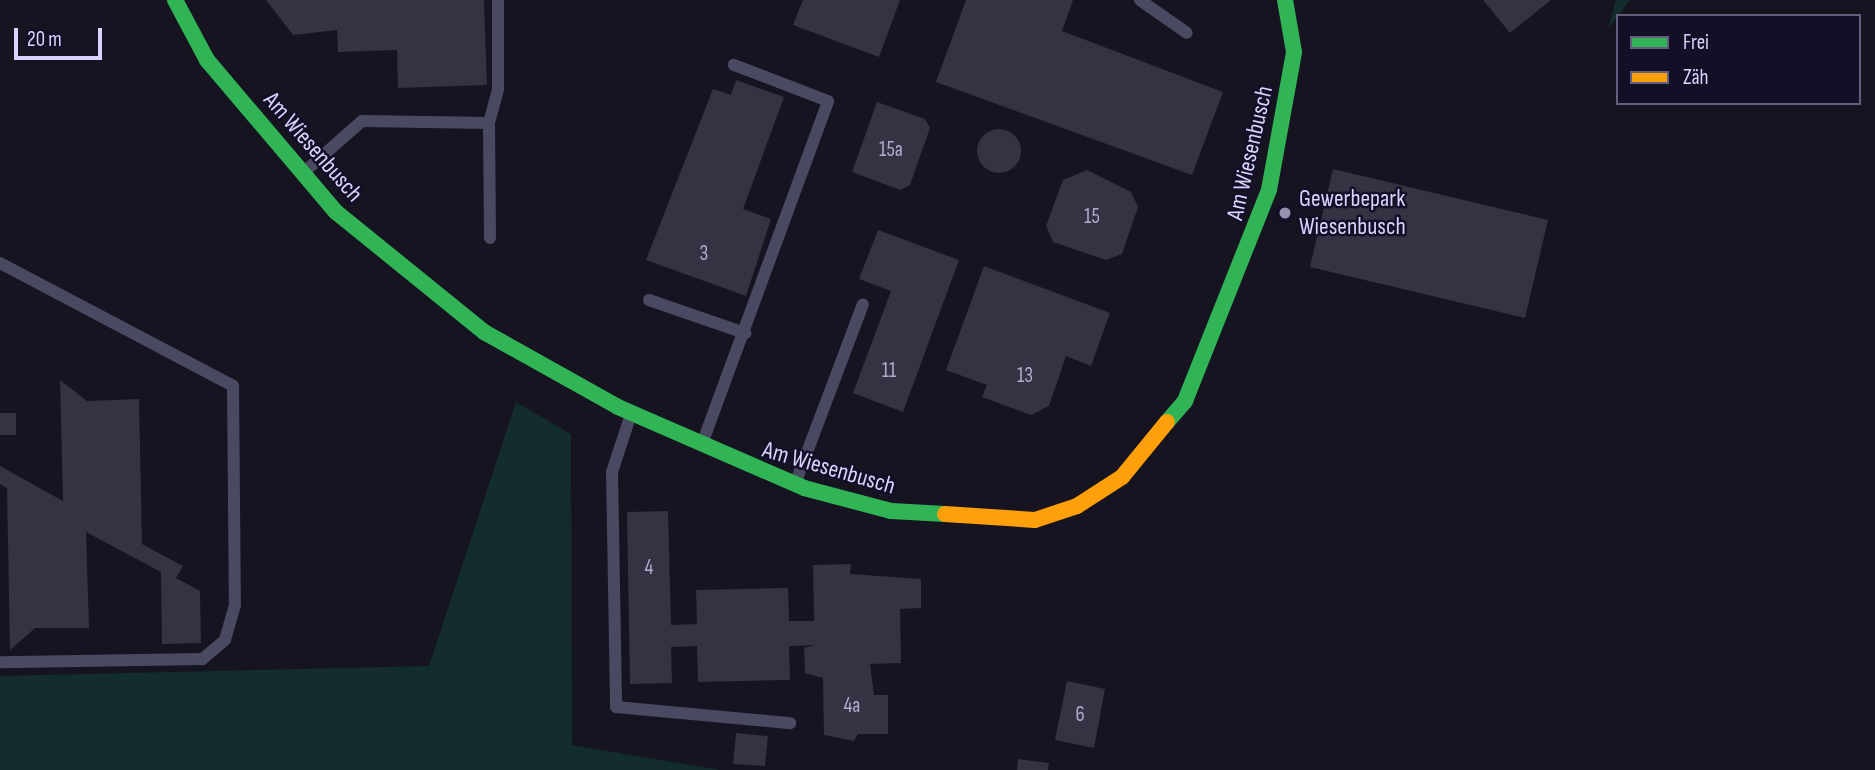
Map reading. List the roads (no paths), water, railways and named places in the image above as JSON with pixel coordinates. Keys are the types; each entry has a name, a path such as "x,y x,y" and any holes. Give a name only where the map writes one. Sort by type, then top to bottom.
{"street":[{"name":"Am Wiesenbusch","path":"175,0 208,61 336,212 484,332 631,414 701,447 795,485 891,511 1035,520 1077,506 1122,477 1185,401 1262,214 1287,113 1294,52 1285,0"}],"lane":[{"path":"490,237 489,122 498,89 498,0"},
{"path":"1140,0 1186,33"},
{"path":"701,447 828,101 734,65"},
{"path":"303,173 362,121 489,122"},
{"path":"0,263 233,386 235,605 225,640 202,659 0,662"},
{"path":"649,300 745,333"},
{"path":"795,485 863,304"},
{"path":"631,414 612,472 617,707 790,723"}],"place":[{"name":"Gewerbepark Wiesenbusch","path":"1285,213"}]}
